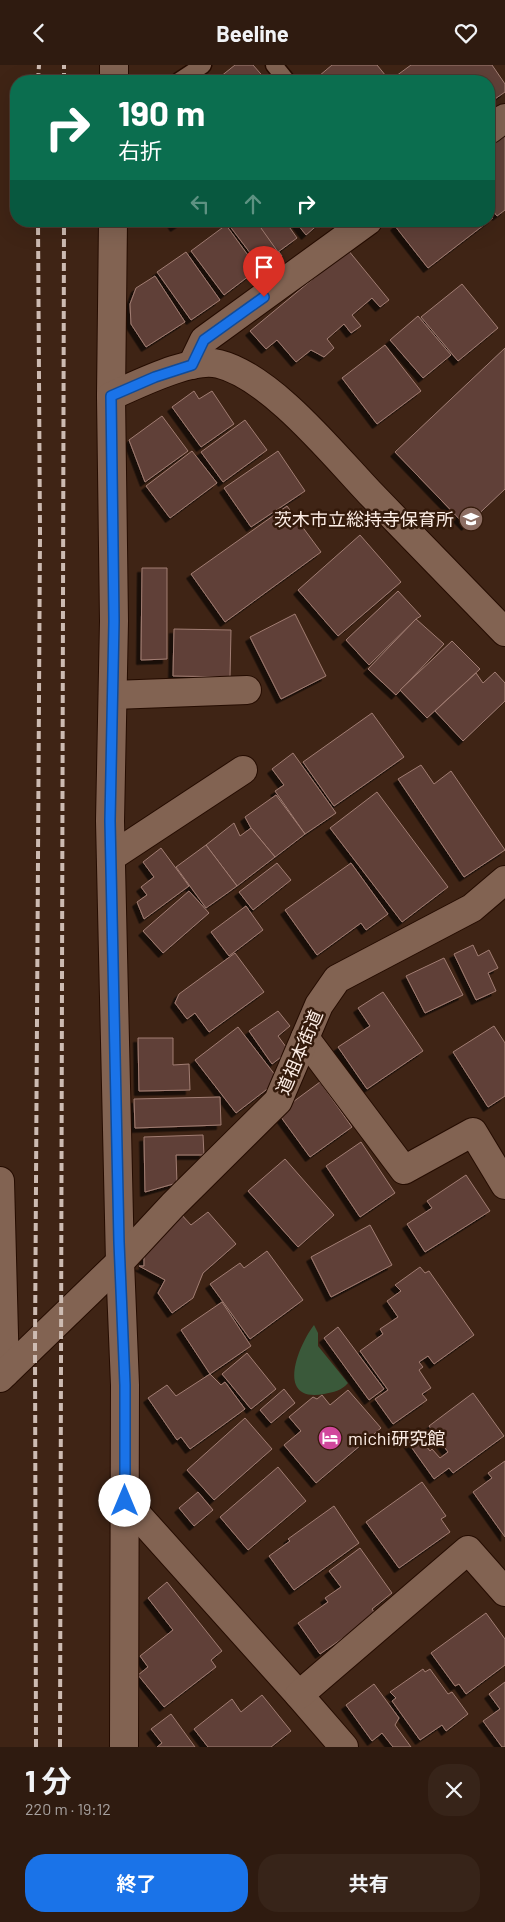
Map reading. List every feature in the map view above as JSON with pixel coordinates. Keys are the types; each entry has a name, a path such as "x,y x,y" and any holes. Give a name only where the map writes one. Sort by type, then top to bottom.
{"street":[{"path":"113,227 111,396 114,621 111,857 120,1262 125,1385 124,1747"},
{"path":"192,365 204,340 360,227"},
{"path":"111,396 155,377 192,365 217,363 246,374 289,409 505,632"},
{"path":"112,695 246,690"},
{"path":"111,857 243,771"},
{"name":"道祖本街道","path":"3,1376 120,1262 178,1200 278,1101 319,1005 338,979 472,908 505,880"},
{"path":"305,1038 404,1170 472,1132 505,1185"},
{"path":"0,1181 3,1376"},
{"path":"125,1501 344,1747"},
{"path":"299,1695 468,1550 505,1592"}],"lane":[{"path":"188,75 203,65"},
{"path":"274,65 282,75"}],"green space":[{"path":"314,1325 318,1333 318,1346 348,1383 343,1388 334,1392 309,1394 300,1390 295,1382 297,1358"}],"building":[{"path":"235,65 253,65 262,75 222,75"},
{"path":"332,65 377,65 385,75 320,75"},
{"path":"411,65 492,65 505,84 505,92 495,99 495,75 397,75"},
{"path":"505,136 505,210 497,216 495,214 495,144"},
{"path":"223,227 227,227 258,269 224,295 191,251"},
{"path":"231,227 260,227 282,256 263,270"},
{"path":"260,227 289,227 297,238 278,252"},
{"path":"300,227 315,227 306,235"},
{"path":"396,227 481,227 428,268"},
{"path":"348,250 389,300 380,307 372,298 352,315 361,326 351,333 344,324 327,339 334,348 324,357 311,350 296,362 277,340 266,349 250,331"},
{"path":"186,252 220,300 191,320 157,272"},
{"path":"155,276 185,322 146,347 131,324 130,304 136,288"},
{"path":"462,284 498,328 458,361 421,317"},
{"path":"418,316 451,355 423,378 390,340"},
{"path":"385,345 421,391 377,424 342,378"},
{"path":"505,348 505,489 466,526 395,452"},
{"path":"194,391 199,399 212,391 234,424 201,447 172,407"},
{"path":"162,416 188,451 145,482 129,440"},
{"path":"245,420 267,450 223,482 201,452"},
{"path":"192,451 217,483 170,518 146,486"},
{"path":"278,451 305,491 251,527 224,488"},
{"path":"287,506 321,552 225,622 191,574"},
{"path":"360,535 401,582 338,636 298,590"},
{"path":"142,568 167,568 167,659 141,660"},
{"path":"398,591 421,616 369,665 346,640"},
{"path":"295,614 326,676 281,699 250,637"},
{"path":"416,619 444,644 396,695 368,669"},
{"path":"174,629 231,630 230,677 173,676"},
{"path":"452,641 480,669 427,718 400,690"},
{"path":"495,672 505,683 505,701 463,741 435,711 476,673 483,683"},
{"path":"372,713 404,757 334,806 303,762"},
{"path":"293,753 336,813 305,834 275,791 284,785 272,769"},
{"path":"421,765 434,784 451,771 505,850 464,877 398,779"},
{"path":"377,792 448,887 402,922 330,828"},
{"path":"276,795 305,834 275,857 251,828 245,817"},
{"path":"234,823 240,836 251,828 275,857 237,886 206,845"},
{"path":"206,845 237,886 206,908 176,867"},
{"path":"161,848 189,886 144,919 137,902 147,895 141,887 154,877 143,862"},
{"path":"277,863 291,880 253,910 239,892"},
{"path":"351,863 388,914 366,930 361,923 317,955 285,910"},
{"path":"189,891 209,913 163,953 143,931"},
{"path":"246,906 263,930 229,956 211,932"},
{"path":"473,945 478,956 489,950 498,968 488,973 496,991 476,1000 454,954"},
{"path":"235,953 264,992 209,1032 195,1013 187,1019 175,1003 179,994"},
{"path":"444,958 463,995 425,1013 406,976"},
{"path":"383,992 423,1051 367,1089 338,1047 370,1026 358,1008"},
{"path":"278,1011 290,1026 278,1036 289,1051 272,1064 249,1031"},
{"path":"494,1026 505,1043 505,1096 488,1107 453,1052"},
{"path":"238,1027 279,1080 236,1113 195,1060"},
{"path":"138,1038 173,1038 173,1065 189,1064 190,1090 139,1091"},
{"path":"320,1082 352,1127 310,1157 278,1113"},
{"path":"220,1097 221,1125 135,1128 134,1099"},
{"path":"203,1135 204,1155 176,1155 177,1183 145,1192 144,1137"},
{"path":"361,1142 395,1193 360,1217 326,1166"},
{"path":"285,1159 334,1215 298,1247 248,1191"},
{"path":"466,1175 490,1211 425,1252 407,1224 432,1208 427,1201"},
{"path":"179,1212 191,1225 208,1212 236,1244 203,1273 193,1298 172,1313 158,1293 165,1280 139,1266 144,1266 144,1243"},
{"path":"370,1225 392,1265 331,1297 311,1257"},
{"path":"267,1251 303,1300 250,1339 210,1284 240,1263 244,1268"},
{"path":"420,1267 425,1273 429,1271 474,1335 434,1364 428,1356 419,1362 423,1367 419,1370 431,1388 422,1394 427,1400 393,1424 375,1399 388,1390 360,1351 383,1334 380,1329 398,1317 387,1301 401,1291 395,1285"},
{"path":"222,1302 251,1346 210,1374 181,1330"},
{"path":"338,1327 384,1389 369,1400 324,1338"},
{"path":"247,1353 276,1389 251,1409 222,1374"},
{"path":"210,1374 221,1385 225,1382 245,1409 190,1449 181,1437 177,1440 148,1398 167,1385 176,1396"},
{"path":"284,1389 295,1403 271,1423 260,1410"},
{"name":"michi研究館","path":"348,1390 381,1428 316,1483 284,1445 301,1431 289,1417 313,1397 317,1399 322,1395 330,1405"},
{"path":"473,1393 504,1436 453,1473 449,1468 434,1479 407,1441 417,1434 430,1451 432,1449 440,1458 448,1452 429,1426"},
{"path":"245,1418 272,1449 214,1500 187,1470"},
{"path":"505,1461 505,1537 473,1492 492,1478 488,1473"},
{"path":"278,1467 306,1501 248,1550 220,1517"},
{"path":"422,1482 446,1516 441,1519 450,1532 399,1568 366,1522"},
{"path":"198,1492 213,1510 194,1526 179,1508"},
{"path":"334,1506 359,1543 294,1590 269,1556 290,1541 288,1539"},
{"path":"360,1548 392,1593 372,1609 376,1615 320,1654 298,1623 328,1602 325,1598 341,1587 329,1571"},
{"path":"167,1582 222,1651 211,1660 216,1667 164,1707 138,1675 148,1667 140,1656 173,1630 148,1598"},
{"path":"486,1613 505,1639 505,1665 466,1694 459,1684 455,1686 431,1653"},
{"path":"423,1669 425,1672 430,1669 448,1694 452,1692 468,1714 446,1731 442,1725 420,1740 392,1701 396,1698 390,1692"},
{"path":"505,1682 505,1747 502,1747 483,1721 500,1709 489,1694"},
{"path":"374,1684 399,1718 395,1725 411,1747 393,1747 382,1733 372,1741 346,1705"},
{"path":"262,1695 291,1731 271,1747 208,1747 194,1729 232,1699 241,1712"},
{"path":"171,1714 195,1747 157,1747 162,1743 151,1729"}],"railway":[{"path":"38,75 39,65"},
{"path":"64,65 64,75"},
{"path":"36,1747 35,1345 40,535 38,227"},
{"path":"60,1747 64,227"}],"place":[{"name":"茨木市立総持寺保育所","path":"471,519"},
{"name":"michi研究館","path":"330,1438"}],"route":[{"path":"125,1501 125,1385 119,1242 110,821 114,621 111,396 155,377 192,365 204,340 264,297"}]}
